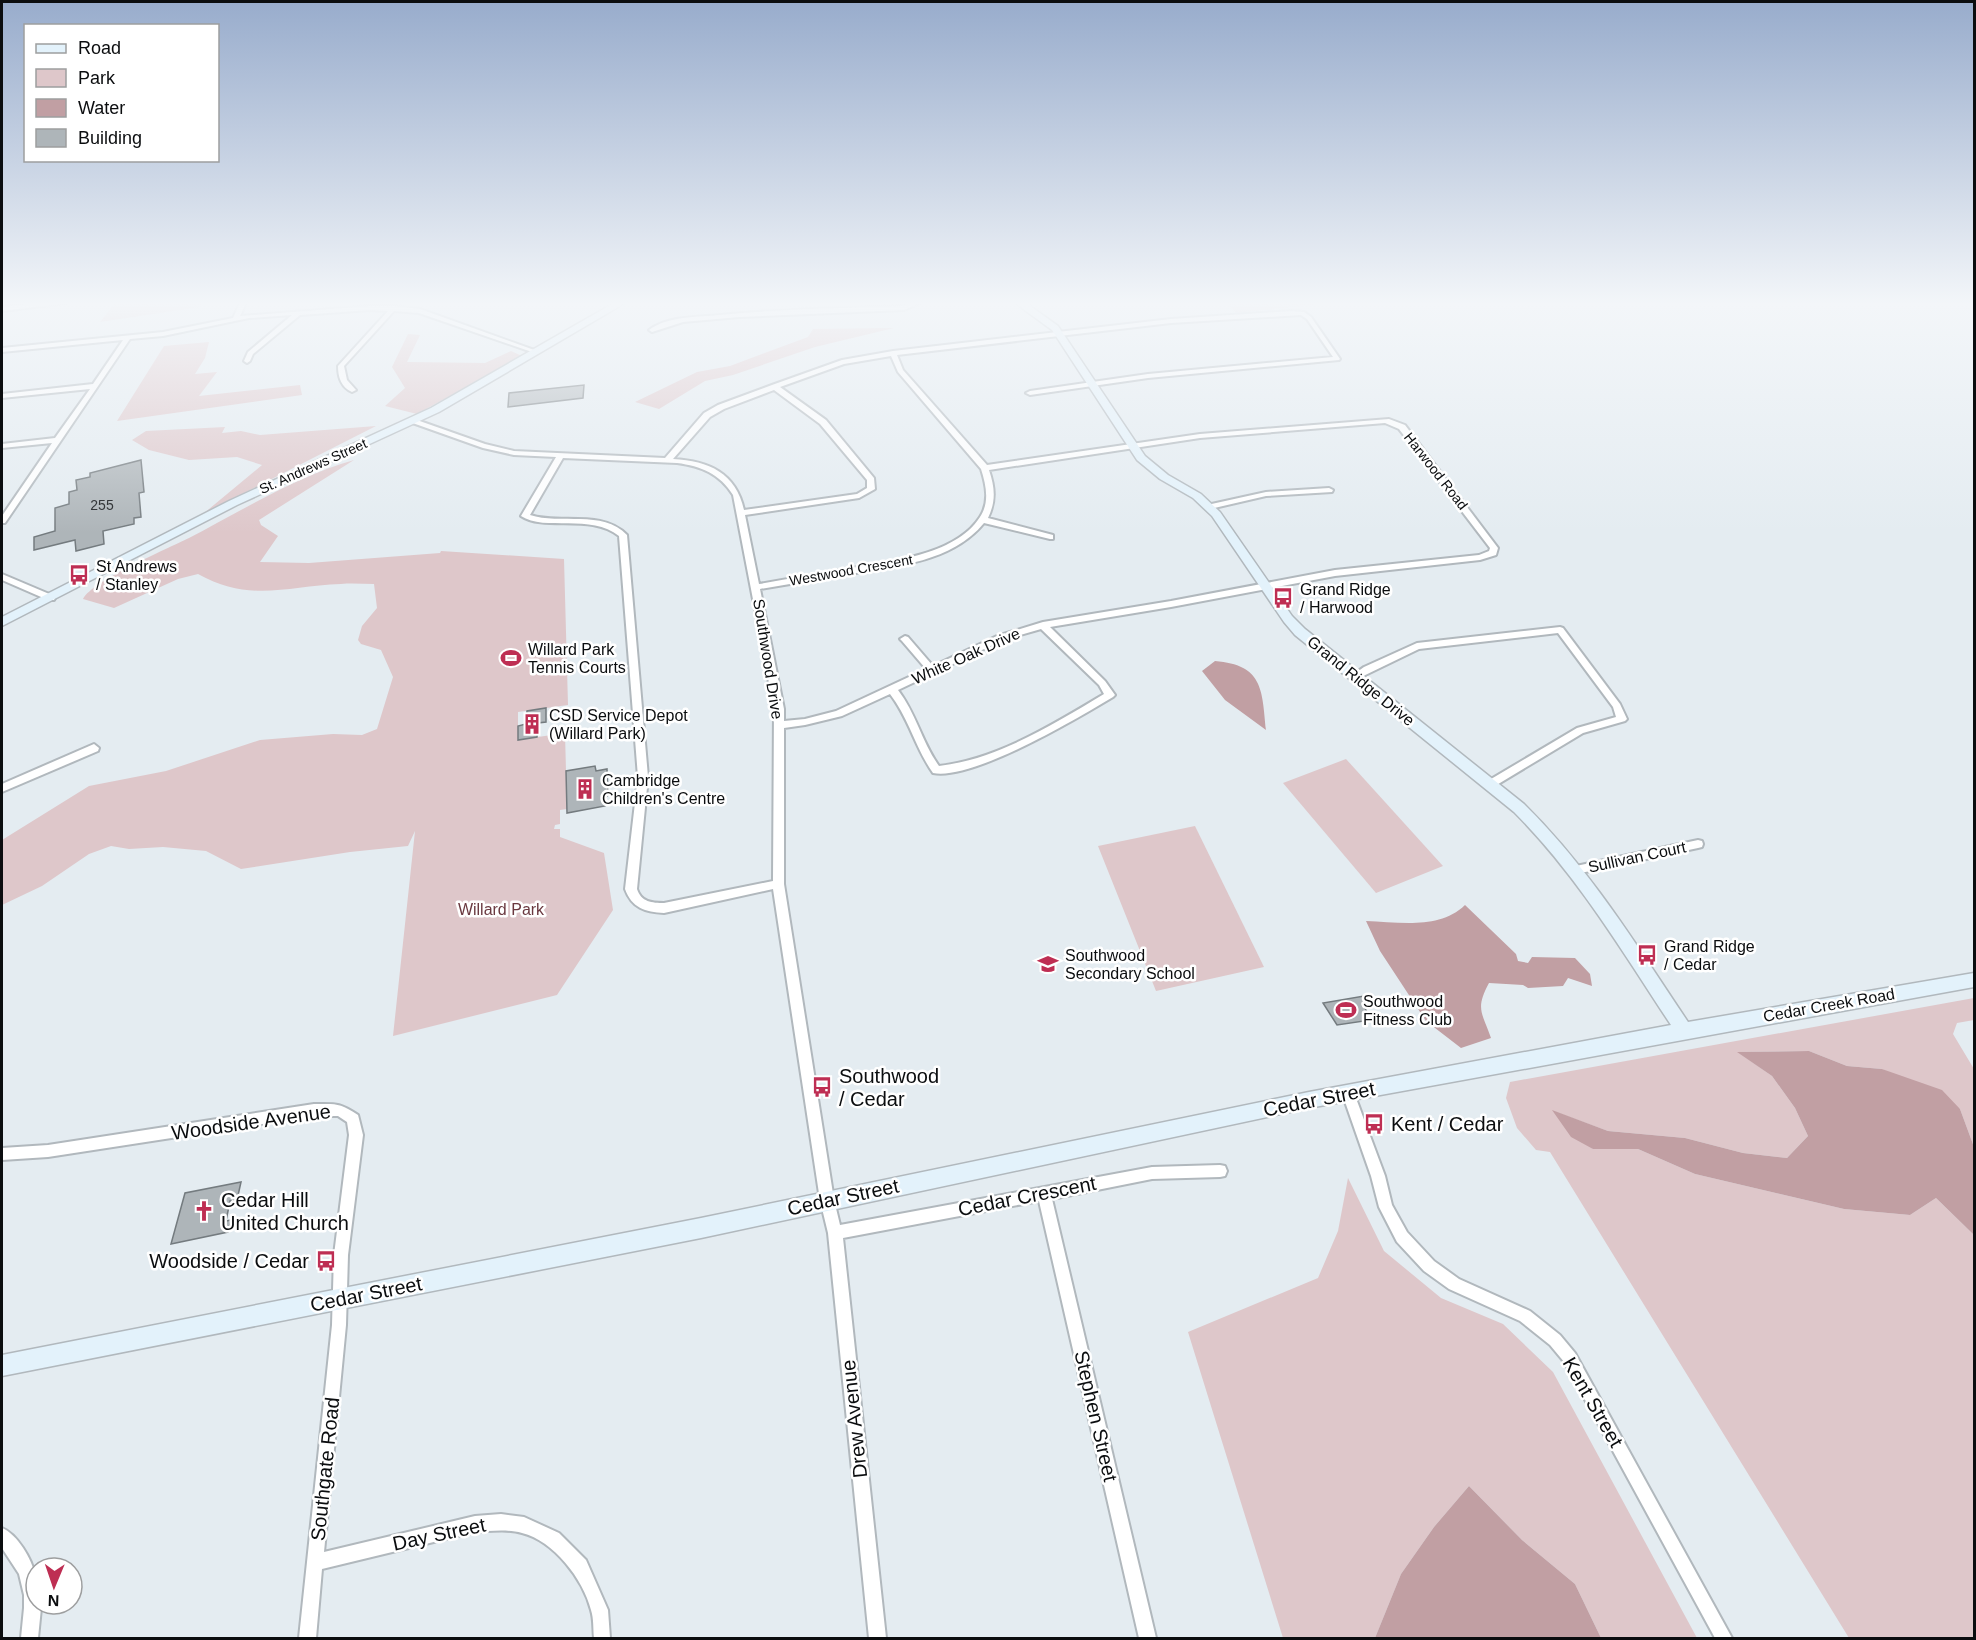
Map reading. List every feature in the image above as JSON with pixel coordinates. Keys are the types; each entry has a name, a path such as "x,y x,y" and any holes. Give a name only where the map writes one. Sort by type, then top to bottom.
{"main road":[{"name":"St. Andrews Street","path":"2,622 233,503 411,421 488,380"},
{"name":"Grand Ridge Drive","path":"1089,380 1132,446 1156,471 1188,490 1210,507 1294,626 1534,822 1576,870 1684,1031"},
{"name":"Cedar Creek Road","path":"1684,1031 1974,980"},
{"name":"Cedar Street","path":"2,1366 701,1228 1348,1093 1684,1031"}],"street":[{"path":"2,521 100,380"},
{"path":"343,380 345,385 352,390"},
{"path":"667,460 714,411 792,380"},
{"path":"908,380 985,468 991,480 992,492 984,520 1050,537"},
{"path":"1030,393 1136,380"},
{"path":"2,396 96,386"},
{"path":"741,513 859,496 871,489 871,480 823,422 774,386"},
{"name":"Southwood Drive","path":"411,421 496,450 691,463 717,471 733,487 741,513 778,697 778,884 827,1200"},
{"name":"Harwood Road","path":"985,468 1132,446 1279,429 1386,421 1402,427 1494,548 1488,556 1335,573 1266,586"},
{"path":"2,446 57,441"},
{"path":"561,455 525,516 534,519 604,524 617,529 623,535 643,777 631,889 633,897 639,904 650,908 664,908 778,884"},
{"path":"1210,507 1266,494 1329,490"},
{"path":"2,504 14,503"},
{"name":"Westwood Crescent","path":"756,587 914,560 939,552 960,541 984,520"},
{"path":"2,577 51,597"},
{"name":"White Oak Drive","path":"779,725 840,714 1000,638 1043,625 1266,586"},
{"path":"892,689 902,700 929,761 937,770 950,770 1007,749 1110,694 1102,683 1043,625"},
{"path":"1355,677 1417,646 1560,630 1617,706 1622,719 1580,730 1490,785"},
{"path":"905,639 931,669"},
{"path":"2,788 94,748"},
{"name":"Sullivan Court","path":"1576,870 1698,844"},
{"name":"Kent Street","path":"1348,1093 1378,1176 1386,1207 1402,1237 1441,1276 1476,1296 1525,1316 1555,1341 1570,1358 1724,1638"},
{"name":"Woodside Avenue","path":"2,1154 48,1151 314,1110 340,1110 353,1119 356,1136 341,1255 339,1299"},
{"name":"Cedar Crescent","path":"835,1233 1152,1173 1220,1171"},
{"name":"Stephen Street","path":"1044,1193 1148,1638"},
{"name":"Drew Avenue","path":"827,1200 835,1233 877,1638"},
{"name":"Southgate Road","path":"307,1638 339,1325 339,1299"},
{"name":"Day Street","path":"315,1562 475,1524 501,1522 524,1525 553,1539 580,1566 600,1610 602,1638"},
{"path":"2,1536 15,1551 31,1580 30,1638"}],"green space":[{"path":"143,380 211,380 199,396 300,385 302,395 117,421"},
{"path":"400,380 479,380 417,414 385,406 405,388"},
{"path":"681,380 712,380 705,381 659,409 635,402"},
{"path":"376,426 203,514 262,465 237,457 189,460 149,450 132,440 146,431 225,427 222,433 241,431 260,435"},
{"name":"Willard Park","path":"354,460 259,520 261,525 278,536 260,562 309,563 440,553 441,551 564,559 568,705 518,712 518,740 565,733 567,809 560,810 560,824 555,825 554,829 560,829 560,837 604,853 613,910 557,995 393,1036 415,831 408,846 350,852 241,869 206,851 163,847 129,849 111,846 89,854 42,886 2,905 2,840 89,786 166,771 260,740 333,734 362,735 377,729 393,677 381,650 361,644 358,640 362,626 377,608 374,584 321,585 269,591 235,588 198,574 178,579 114,608 83,599 101,583 132,565 311,475"},
{"path":"1346,759 1443,866 1376,893 1283,783"},
{"path":"1195,826 1264,967 1156,991 1098,846"},
{"path":"1974,998 1974,1020 1957,1023 1953,1034 1974,1069 1974,1147 1960,1109 1882,1069 1847,1066 1809,1051 1738,1052 1772,1076 1795,1108 1808,1136 1787,1158 1743,1153 1685,1138 1608,1131 1553,1111 1593,1149 1638,1149 1695,1174 1844,1209 1910,1215 1936,1198 1974,1235 1974,1638 1849,1638 1550,1152 1536,1150 1517,1128 1506,1098 1510,1082"},
{"path":"1348,1178 1384,1251 1441,1298 1503,1324 1553,1372 1697,1638 1601,1638 1575,1584 1522,1540 1469,1486 1434,1527 1401,1574 1375,1638 1283,1638 1188,1332 1318,1278 1338,1231"}],"water":[{"path":"1215,661 1231,663 1243,668 1257,682 1261,691 1266,730 1225,700 1202,671"},
{"path":"1465,905 1516,954 1518,961 1528,963 1532,957 1575,958 1590,974 1592,986 1568,978 1563,986 1528,988 1523,985 1489,983 1482,999 1481,1011 1491,1038 1461,1048 1426,1021 1380,951 1366,921 1418,923 1431,921 1455,913"},
{"path":"1809,1051 1847,1066 1882,1069 1942,1090 1960,1109 1974,1147 1974,1235 1936,1198 1910,1215 1844,1209 1695,1174 1638,1149 1593,1149 1571,1137 1552,1110 1608,1131 1685,1138 1743,1153 1787,1158 1808,1136 1795,1108 1772,1076 1737,1052"},
{"path":"1469,1486 1522,1540 1575,1584 1601,1638 1375,1638 1401,1574 1434,1527"}],"building":[{"path":"584,385 583,398 508,407 509,393"},
{"path":"141,460 144,492 139,493 141,517 134,518 134,524 103,531 104,544 76,551 75,540 34,550 34,537 55,531 55,508 69,504 69,492 77,490 76,480 90,477 90,473"},
{"name":"CSD Service Depot (Willard Park)","path":"546,708 546,722 538,723 537,737 518,740 518,726 526,724 527,711"},
{"name":"Cambridge Children's Centre","path":"595,766 596,771 607,769 608,795 605,798 605,806 567,813 566,771"},
{"name":"Southwood Fitness Club","path":"1364,996 1369,1007 1365,1008 1371,1020 1337,1025 1323,1003"},
{"name":"Cedar Hill United Church","path":"241,1182 237,1200 230,1201 226,1221 231,1220 228,1232 171,1244 185,1193"}],"place":[{"name":"St Andrews / Stanley","path":"79,575"},
{"name":"Grand Ridge / Harwood","path":"1283,598"},
{"name":"Willard Park Tennis Courts","path":"511,658"},
{"name":"CSD Service Depot (Willard Park)","path":"532,724"},
{"name":"Cambridge Children's Centre","path":"585,789"},
{"name":"Grand Ridge / Cedar","path":"1647,955"},
{"name":"Southwood Secondary School","path":"1048,964"},
{"name":"Southwood Fitness Club","path":"1346,1010"},
{"name":"Southwood / Cedar","path":"822,1087"},
{"name":"Kent / Cedar","path":"1374,1124"},
{"name":"Cedar Hill United Church","path":"204,1211"},
{"name":"Woodside / Cedar","path":"326,1261"}]}
